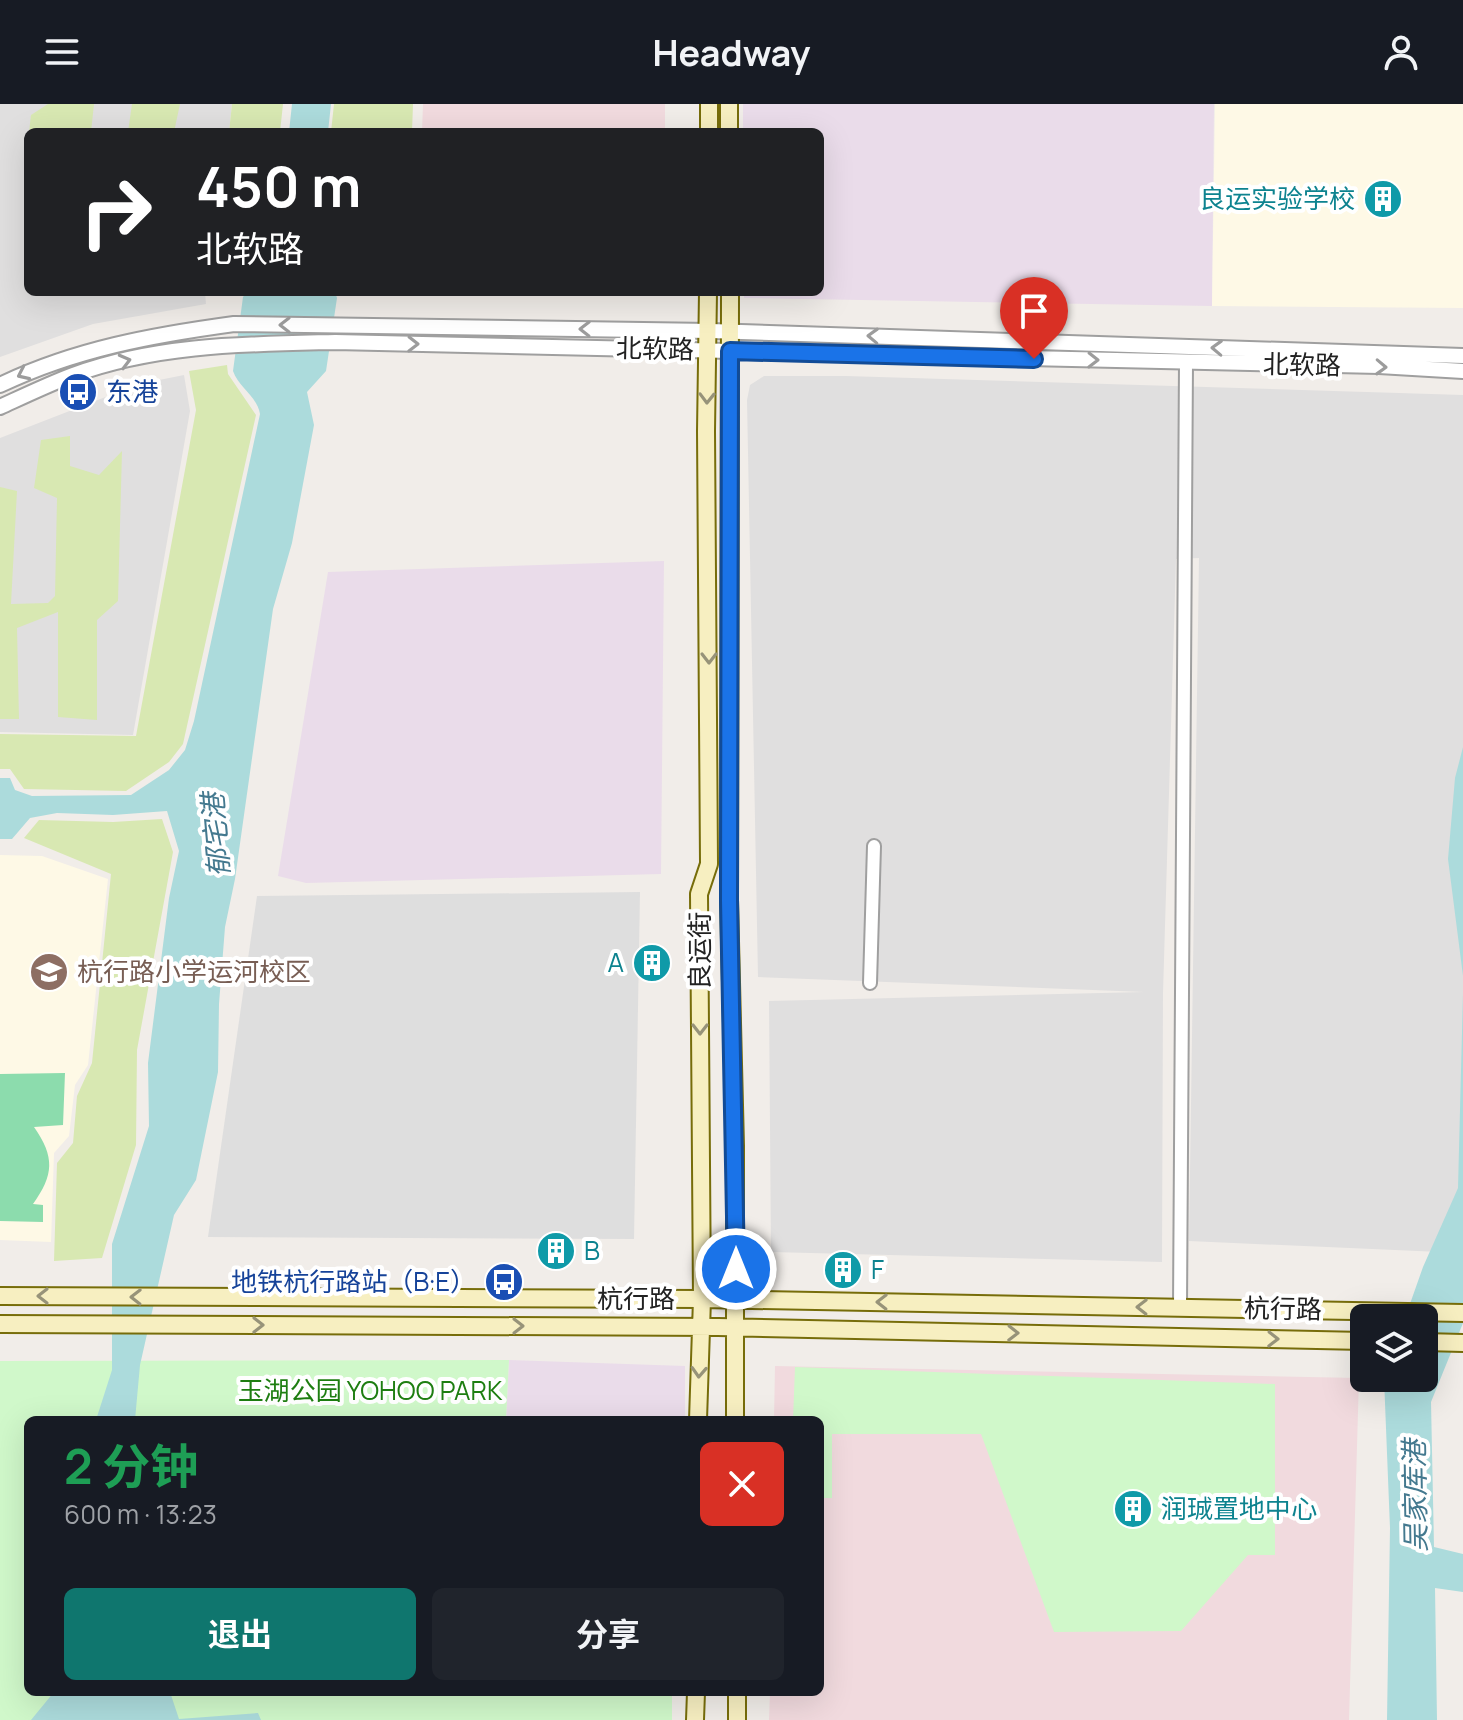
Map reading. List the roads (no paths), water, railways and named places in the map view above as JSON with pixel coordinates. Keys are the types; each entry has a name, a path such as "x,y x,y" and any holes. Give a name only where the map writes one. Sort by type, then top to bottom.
{"main road":[{"path":"709,104 709,128"},
{"path":"729,104 729,128"},
{"name":"良运街","path":"698,1416 702,1327 699,894 709,864 708,296"},
{"name":"良运街","path":"730,296 729,900 735,1416"},
{"name":"杭行路","path":"0,1296 736,1299 1463,1313"},
{"name":"杭行路","path":"0,1324 734,1327 1350,1341"},
{"path":"1438,1342 1463,1343"},
{"path":"695,1720 696,1696"},
{"path":"737,1696 737,1720"}],"street":[{"name":"北软路","path":"0,385 35,368 99,347 163,333 234,324 708,331 1463,356"},
{"name":"北软路","path":"0,407 75,375 140,357 234,344 335,342 707,350 1379,366 1463,371"},
{"path":"1180,1307 1186,363"},
{"path":"870,983 874,846"}],"water":[{"path":"292,104 331,104 328,128 289,128"},
{"name":"郁宅港","path":"243,297 337,298 326,371 307,392 314,425 292,543 273,609 235,879 225,927 218,1072 196,1180 174,1215 140,1365 135,1416 97,1416 112,1370 112,1244 149,1126 148,1063 169,898 179,851 167,811 113,815 57,813 30,818 12,839 0,839 0,778 10,778 15,790 32,796 131,795 169,770 185,750 194,721 260,414 233,371"},
{"path":"1463,747 1463,976 1448,859 1455,778"},
{"path":"1463,993 1463,1323 1438,1385 1438,1304 1410,1304 1458,1188"},
{"name":"吴家库港","path":"1385,1392 1435,1392 1431,1402 1434,1547 1463,1554 1463,1592 1435,1588 1437,1720 1387,1720 1390,1528"},
{"path":"51,1696 171,1696 179,1719 258,1713 261,1720 31,1720"}],"place":[{"name":"良运实验学校","path":"1383,199"},
{"name":"东港","path":"78,392"},
{"name":"A","path":"652,963"},
{"name":"杭行路小学运河校区","path":"49,972"},
{"name":"B","path":"556,1251"},
{"name":"F","path":"843,1270"},
{"name":"地铁杭行路站（B·E）","path":"504,1282"},
{"name":"润珹置地中心","path":"1133,1509"}],"park label":[{"name":"玉湖公园 YOHOO PARK","path":"370,1391"}]}
